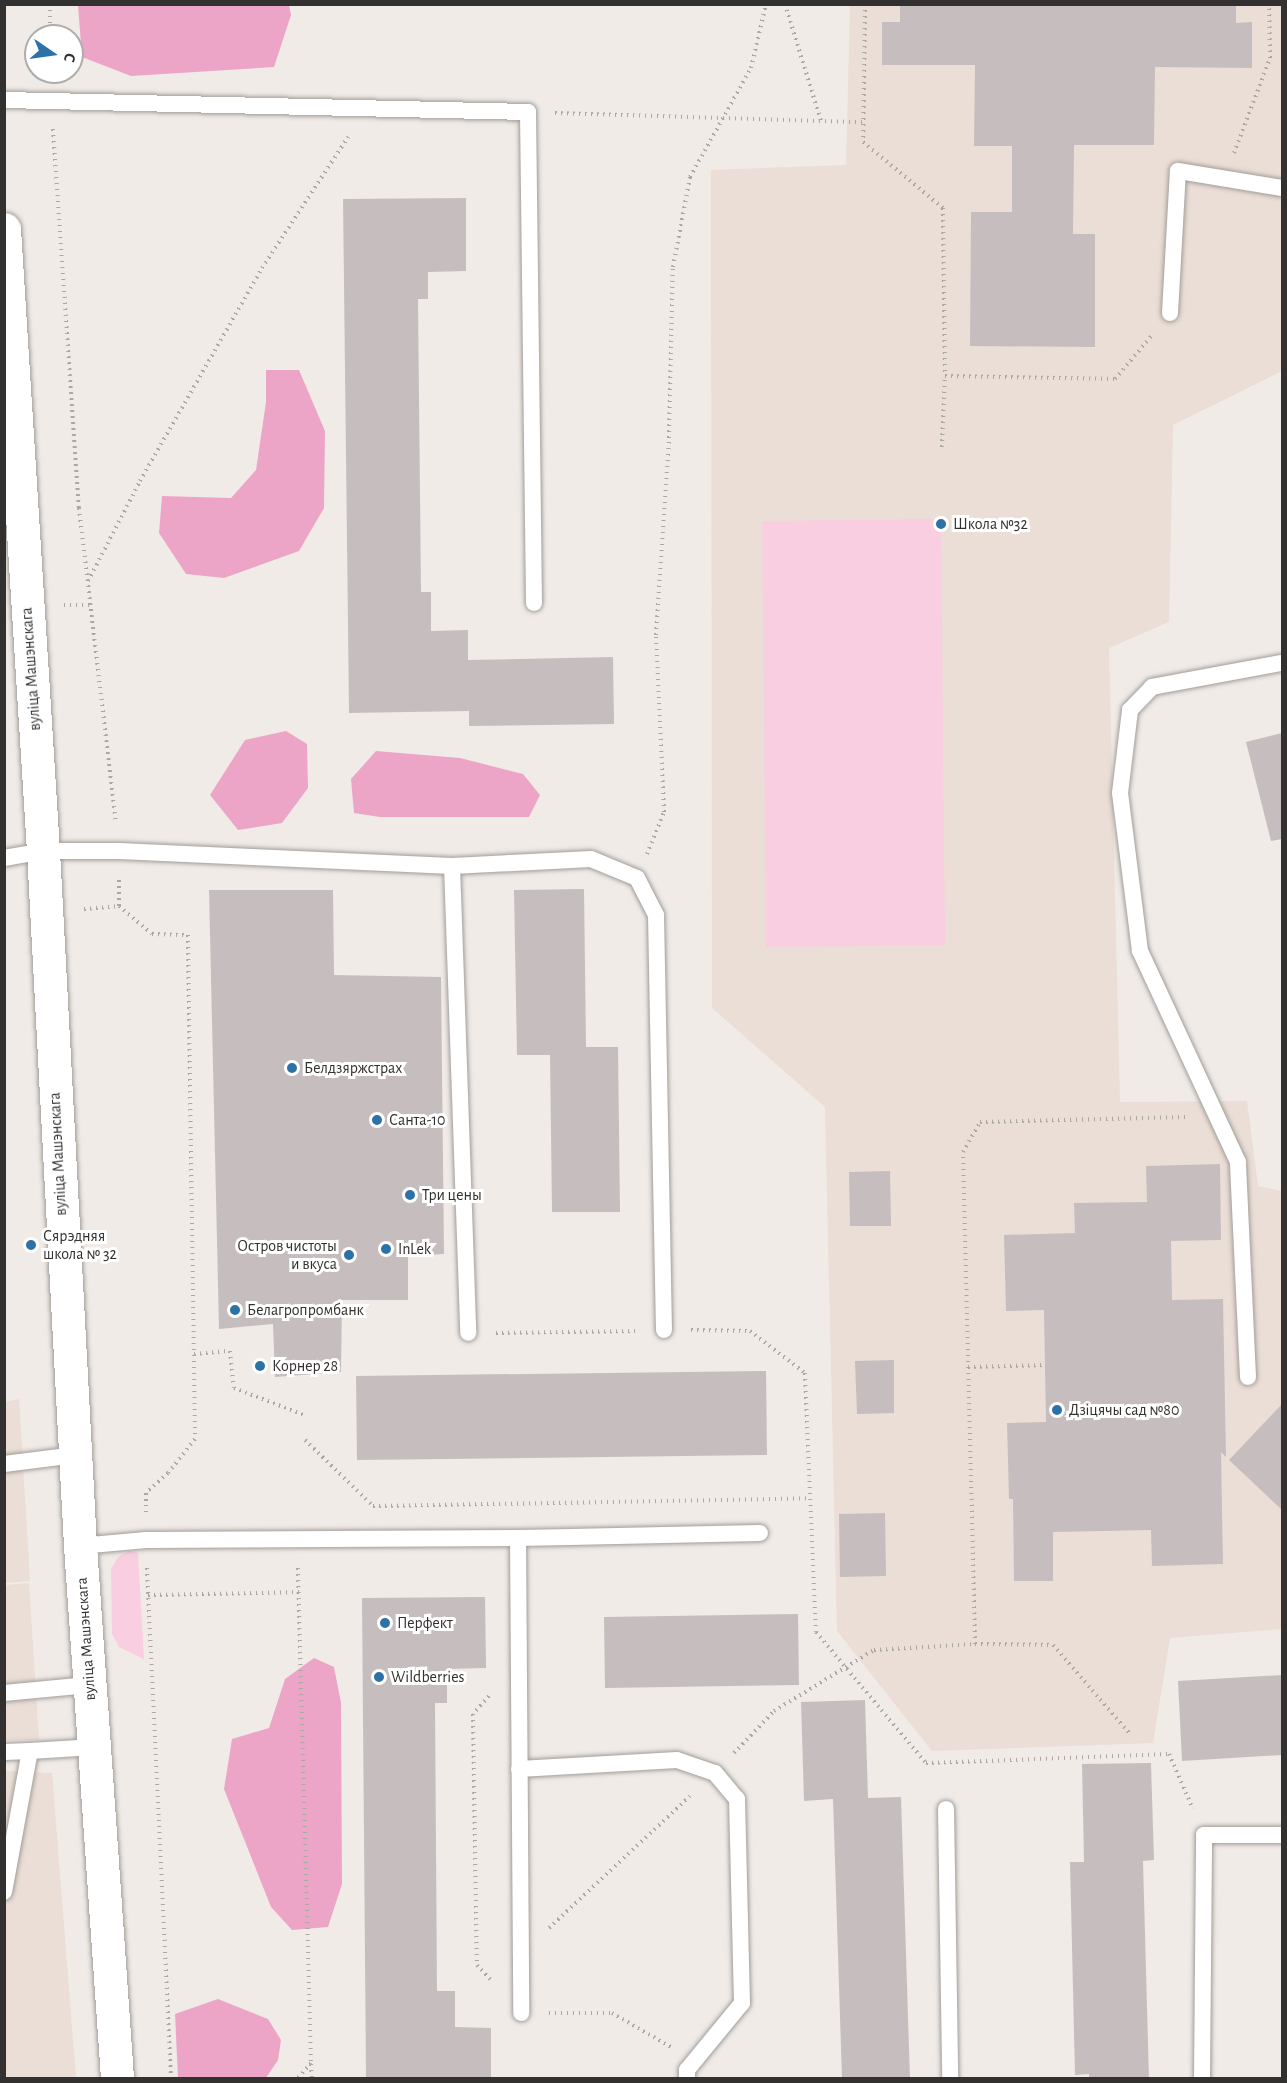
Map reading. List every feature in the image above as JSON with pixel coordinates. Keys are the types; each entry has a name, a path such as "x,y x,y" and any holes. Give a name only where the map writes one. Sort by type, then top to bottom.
{"main road":[{"name":"вуліца Машэнскага","path":"4,229 43,851 80,1546 117,2079"}],"lane":[{"path":"4,100 528,112 534,603"},
{"path":"1170,313 1178,171 1282,188"},
{"path":"1248,1377 1238,1162 1140,951 1120,793 1130,710 1152,687 1282,663"},
{"path":"4,858 43,851 119,851 452,866 591,859 637,878 656,915 664,1330"},
{"path":"452,866 468,1334"},
{"path":"4,1464 75,1455"},
{"path":"80,1546 146,1540 518,1538 760,1533"},
{"path":"518,1538 521,2013"},
{"path":"4,1693 89,1685"},
{"path":"4,1752 95,1747"},
{"path":"4,1892 30,1751"},
{"path":"519,1769 677,1760 715,1773 737,1799 742,2002 687,2070 687,2079"},
{"path":"946,1809 950,2079"},
{"path":"1202,2079 1204,1835 1282,1835"}],"path":[{"path":"50,4 50,24"},
{"path":"637,878 664,812 656,635 669,438 673,267 690,177 724,120 751,68 766,4"},
{"path":"785,4 821,121"},
{"path":"865,4 863,142 943,208 945,376 942,447"},
{"path":"1225,178 1270,58 1269,4"},
{"path":"51,102 79,508 119,851 118,906"},
{"path":"88,581 140,481 262,268 367,109"},
{"path":"528,112 724,120 863,122"},
{"path":"945,376 1116,379 1170,313"},
{"path":"74,909 118,906 152,934 188,935 195,1439 168,1473 146,1493 148,1595 171,2079"},
{"path":"975,1644 963,1152 980,1122 1217,1117"},
{"path":"468,1334 664,1330 750,1331 805,1373 816,1632 926,1763 1169,1754 1204,1835"},
{"path":"194,1354 230,1351 234,1388 304,1415"},
{"path":"968,1367 1045,1365"},
{"path":"306,1440 373,1506 810,1498"},
{"path":"297,1540 312,2079"},
{"path":"148,1595 299,1592"},
{"path":"520,1955 715,1773 774,1711 874,1650 975,1644 1053,1645 1131,1735"},
{"path":"298,2079 311,2063"}],"shaded area":[{"path":"78,5 289,5 291,15 274,67 131,76 84,58 84,24 79,24"},
{"name":"Школа №32","path":"850,5 1282,5 1282,371 1173,425 1169,622 1109,648 1120,1102 1247,1101 1258,1186 1282,1191 1282,1629 1170,1638 1153,1743 932,1751 837,1631 825,1107 712,1008 711,170 846,165"},
{"path":"266,370 299,370 325,431 324,508 299,551 224,578 186,574 159,533 162,496 231,498 256,470 266,402"},
{"path":"941,519 945,945 766,947 762,521"},
{"path":"286,731 307,744 308,788 282,823 238,830 210,795 245,740"},
{"path":"376,751 460,758 523,774 540,795 529,817 380,817 354,813 351,779"},
{"path":"19,1399 30,1581 5,1583 5,1402"},
{"path":"129,1551 138,1553 144,1659 119,1647 112,1634 111,1569 118,1557"},
{"path":"29,1583 39,1740 5,1740 5,1585"},
{"path":"314,1658 334,1667 341,1703 342,1884 328,1927 292,1930 271,1907 224,1789 232,1739 269,1728 285,1679"},
{"path":"5,1771 52,1773 76,2078 5,2078"},
{"path":"218,1999 268,2019 281,2040 278,2060 266,2078 178,2078 175,2014"}],"building":[{"path":"900,4 1236,4 1236,23 1252,22 1252,68 1155,67 1154,145 1074,145 1073,234 1095,234 1095,347 970,346 971,212 1012,212 1012,146 974,146 975,65 882,65 882,22 900,22"},
{"path":"466,198 466,271 428,272 428,299 418,299 421,592 431,592 431,631 468,630 468,660 613,657 614,724 469,726 469,711 349,713 343,199"},
{"path":"1282,733 1282,839 1271,841 1246,742"},
{"path":"584,889 586,1047 618,1047 620,1212 552,1212 550,1055 517,1055 514,890"},
{"path":"209,890 333,890 334,975 441,977 444,1254 408,1256 408,1300 342,1300 341,1372 275,1377 273,1324 219,1329"},
{"path":"1220,1164 1221,1240 1171,1241 1172,1300 1223,1299 1226,1457 1221,1452 1223,1564 1152,1566 1151,1530 1053,1532 1053,1581 1014,1581 1013,1499 1009,1499 1007,1423 1046,1422 1044,1310 1006,1311 1004,1235 1075,1233 1074,1203 1147,1202 1146,1166"},
{"path":"890,1171 891,1226 850,1226 849,1172"},
{"path":"894,1360 894,1413 857,1414 855,1361"},
{"path":"766,1371 767,1455 357,1460 356,1376"},
{"path":"1282,1404 1282,1510 1229,1460"},
{"path":"885,1513 886,1576 840,1577 839,1514"},
{"path":"485,1597 486,1668 447,1669 447,1703 435,1703 437,1991 455,1991 455,2027 491,2028 491,2079 366,2079 362,1598"},
{"path":"798,1614 799,1685 605,1688 604,1617"},
{"path":"1282,1675 1282,1755 1182,1761 1178,1681"},
{"path":"865,1700 868,1798 901,1797 910,2079 842,2079 833,1799 804,1801 801,1702"},
{"path":"1151,1763 1154,1860 1143,1861 1149,2079 1089,2079 1089,2074 1075,2075 1070,1862 1084,1862 1082,1764"}],"place":[{"name":"Школа №32","path":"941,524"},
{"name":"Белдзяржстрах","path":"292,1068"},
{"name":"Санта-10","path":"377,1120"},
{"name":"Три цены","path":"410,1195"},
{"name":"Сярэдняя школа № 32","path":"31,1245"},
{"name":"InLek","path":"386,1249"},
{"name":"Остров чистоты и вкуса","path":"349,1255"},
{"name":"Белагропромбанк","path":"235,1310"},
{"name":"Корнер 28","path":"260,1366"},
{"name":"Дзіцячы сад №80","path":"1057,1410"},
{"name":"Перфект","path":"385,1623"},
{"name":"Wildberries","path":"379,1677"}]}
